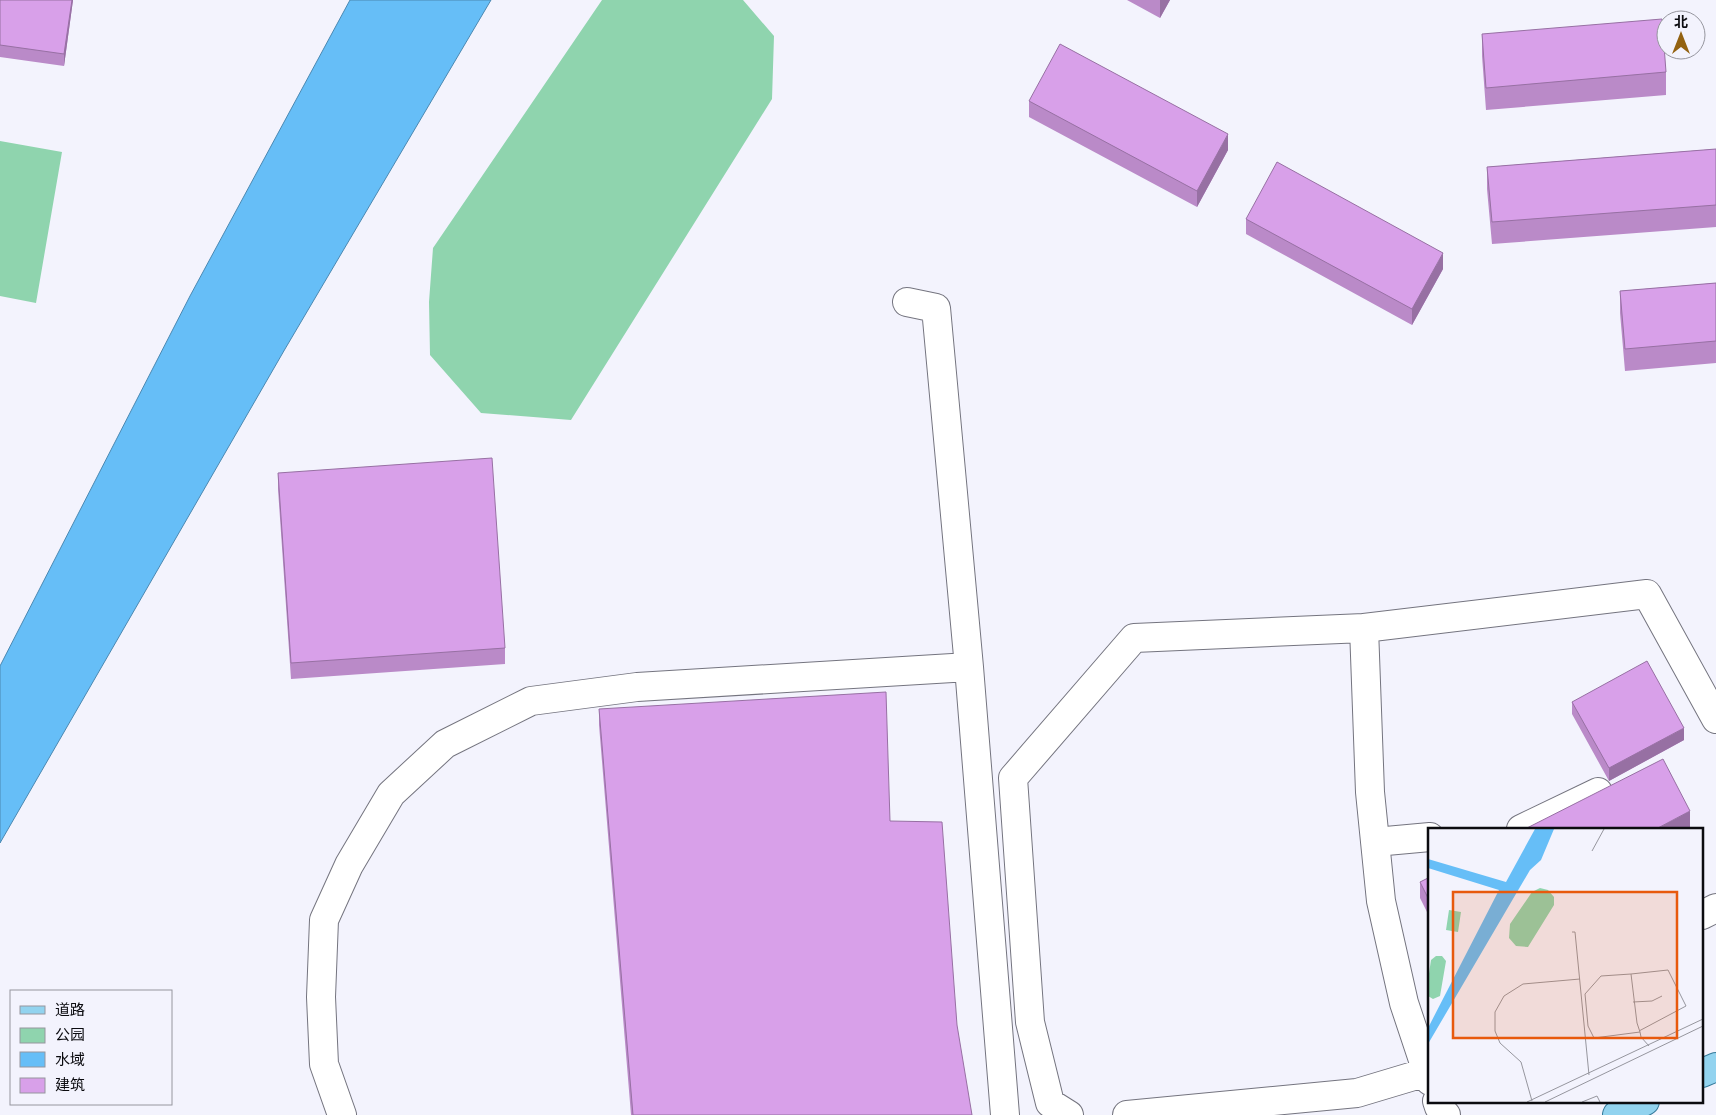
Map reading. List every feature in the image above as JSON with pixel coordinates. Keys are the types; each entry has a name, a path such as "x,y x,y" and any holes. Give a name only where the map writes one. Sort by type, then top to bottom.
{"main road":[{"path":"1704,1072 1716,1066"},
{"path":"1617,1115 1643,1102"}],"street":[{"path":"907,302 936,308 969,667 1005,1115"},
{"path":"1068,1115 1050,1103 1030,1022 1013,778 1134,638 1364,628 1647,594 1716,719"},
{"path":"1127,1115 1357,1093 1428,1069 1404,1003 1381,901 1370,792 1364,628"},
{"path":"342,1115 324,1064 321,997 324,920 349,865 391,794 445,744 531,700 637,687 969,667"},
{"path":"1523,828 1598,792"},
{"path":"1375,842 1428,837"},
{"path":"1704,914 1716,908"},
{"path":"1437,1102 1446,1115"}],"green space":[{"path":"602,0 743,0 774,36 772,99 571,420 481,413 430,355 429,302 433,248"},
{"path":"0,141 62,152 36,303 0,296"}],"water":[{"path":"350,0 491,0 285,349 0,843 0,666 190,296"}],"building":[{"path":"0,0 72,0 64,54 0,45"},
{"path":"1656,20 1656,60 1665,60 1666,72 1486,88 1482,34"},
{"path":"1060,44 1228,134 1197,191 1029,101"},
{"path":"1716,149 1716,205 1492,222 1487,167"},
{"path":"1277,162 1443,253 1412,309 1246,219"},
{"path":"1716,283 1716,341 1625,349 1620,291"},
{"path":"492,458 505,648 291,663 278,473"},
{"path":"1647,661 1684,728 1609,768 1572,702"},
{"path":"886,692 890,821 942,822 957,1025 972,1115 633,1115 599,709"},
{"path":"1663,759 1690,811 1658,828 1527,828"},
{"path":"1428,878 1428,898 1420,882"}]}
